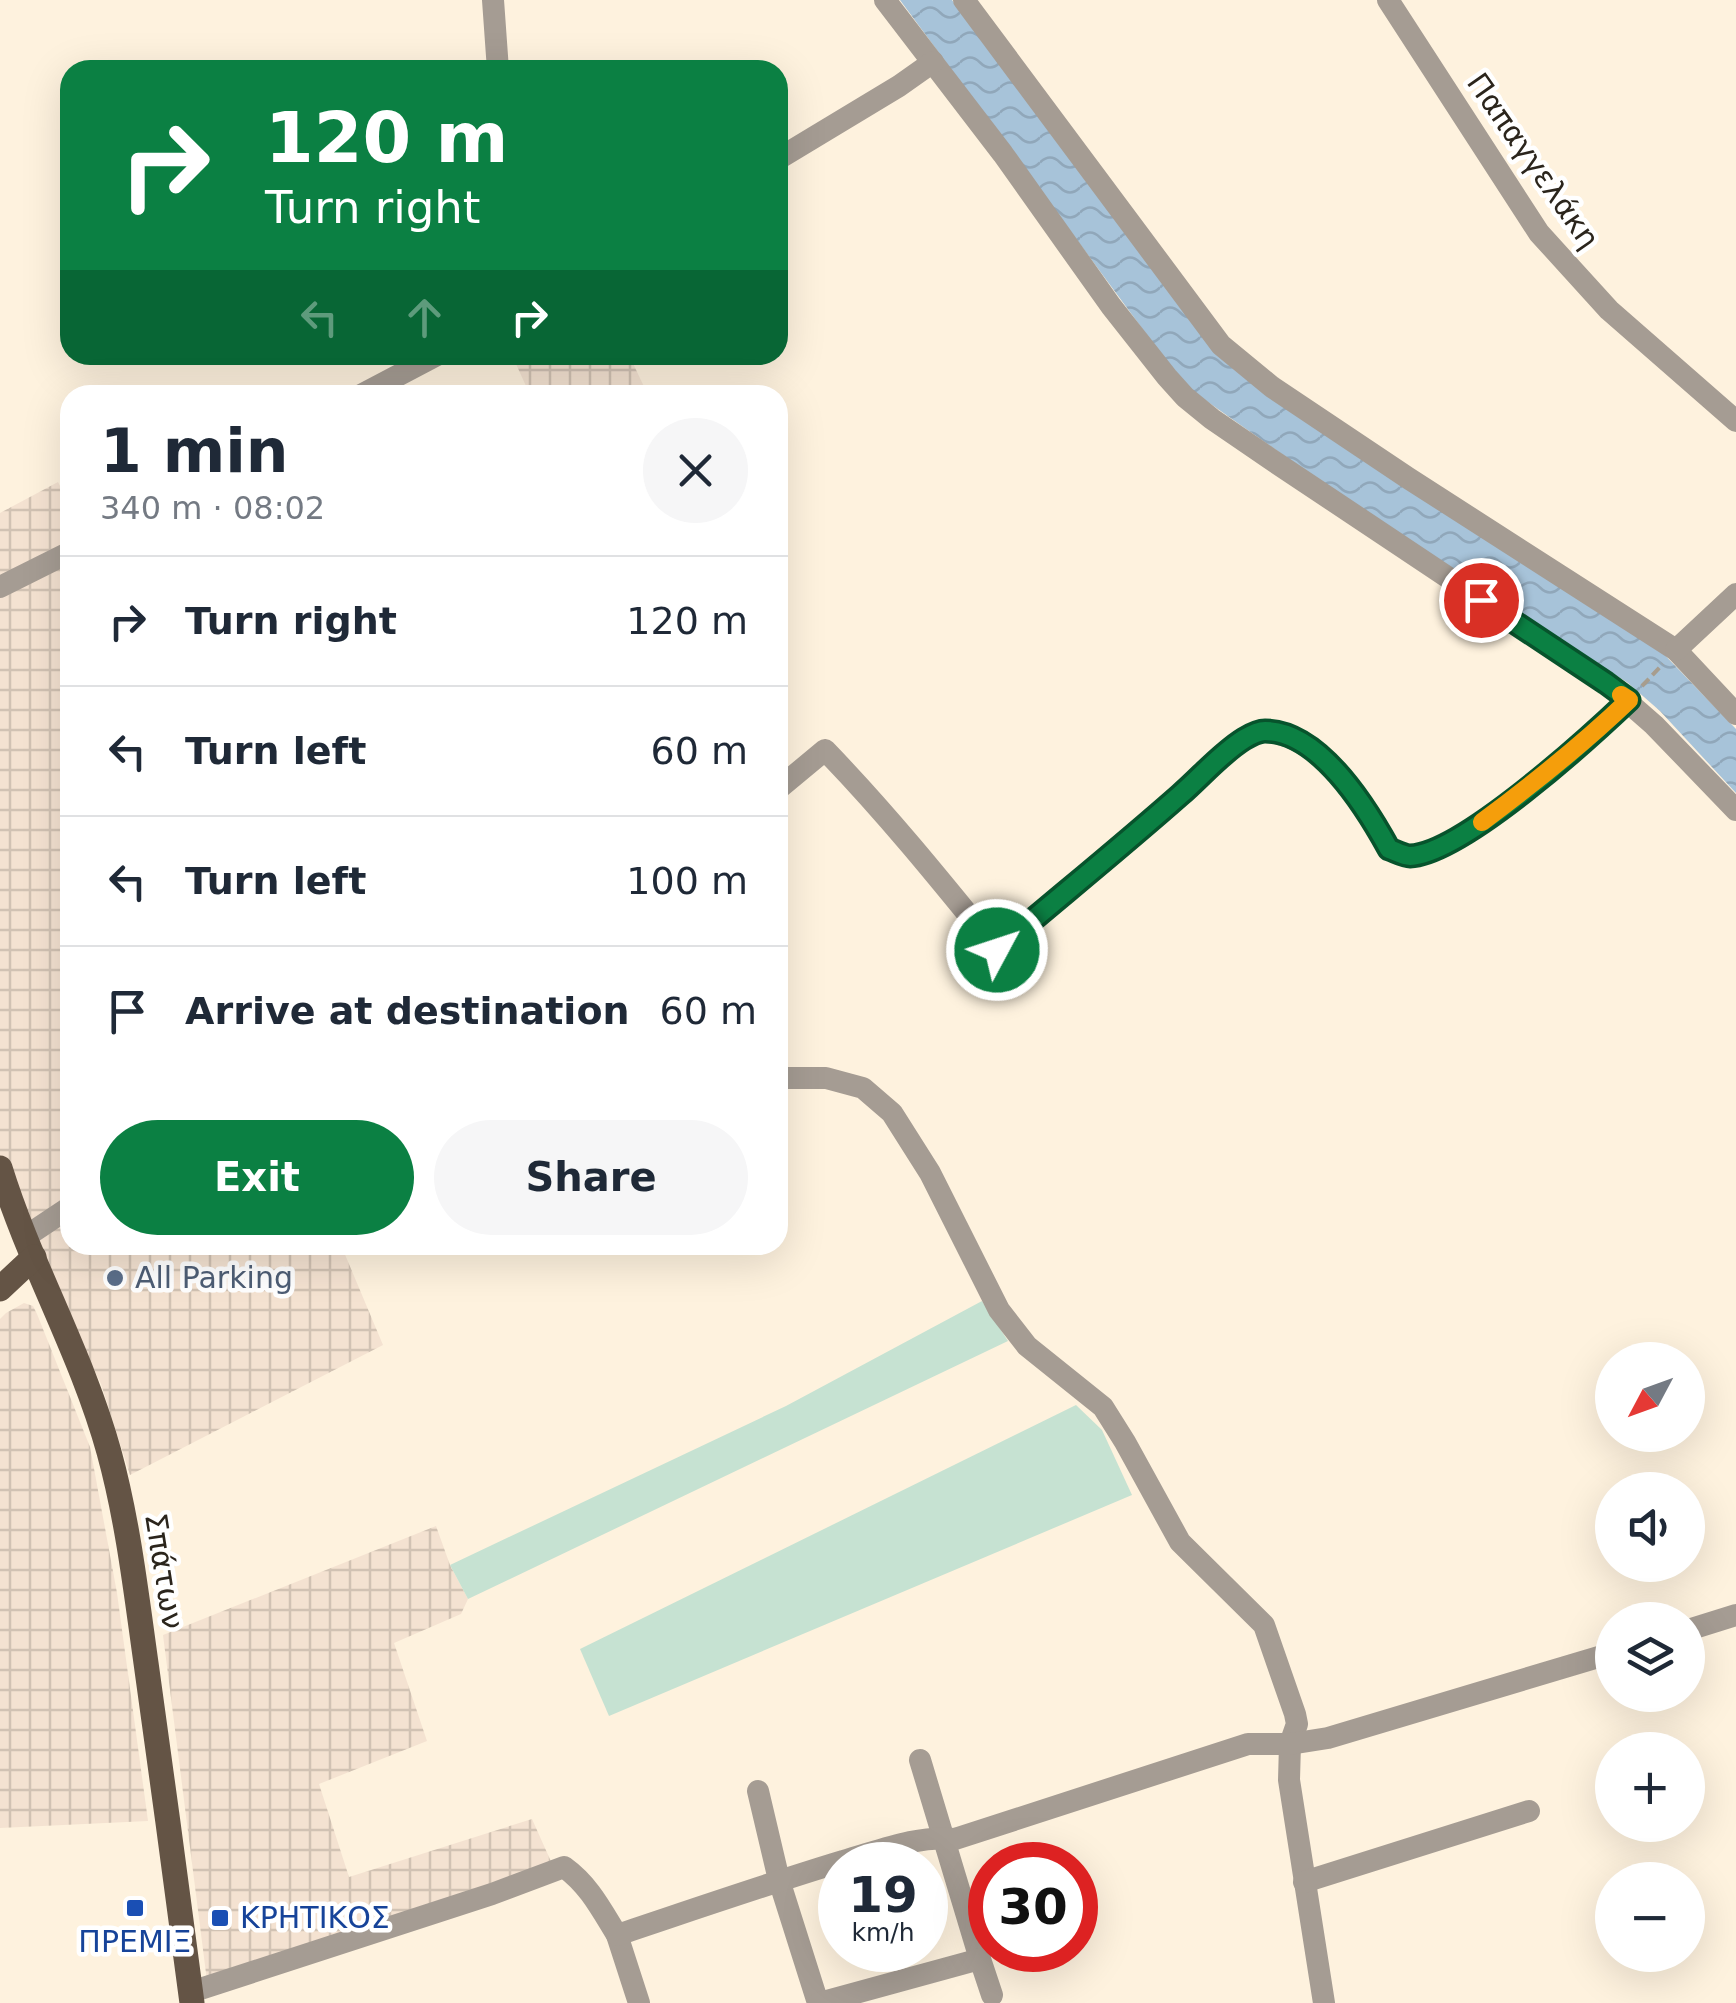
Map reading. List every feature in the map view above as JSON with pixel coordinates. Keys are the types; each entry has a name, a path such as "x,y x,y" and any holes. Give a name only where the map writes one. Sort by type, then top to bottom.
{"main road":[{"name":"Σπάτων","path":"0,1168 109,1452 127,1532 191,1998"},
{"path":"0,1265 20,1258 30,1247"},
{"path":"0,1289 30,1247"}],"street":[{"path":"493,0 497,60"},
{"path":"884,0 1004,154 1112,306 1185,397 1629,700 1736,810"},
{"path":"964,0 1222,345 1272,387 1676,650 1736,714"},
{"name":"Παπαγγελάκη","path":"1388,0 1539,233 1609,310 1736,422"},
{"path":"788,152 934,62"},
{"path":"387,385 420,365"},
{"path":"0,587 60,557"},
{"path":"1676,650 1736,594"},
{"path":"788,781 825,750 917,852 997,950 1244,738 1262,731 1290,736 1314,751 1345,782 1389,849 1408,856 1433,850 1471,830 1533,784 1629,700"},
{"path":"788,1078 826,1078 863,1088 892,1113 930,1173 999,1310 1027,1346 1103,1408 1126,1442 1180,1542 1264,1625 1296,1714 1290,1744 1290,1780 1324,2003"},
{"path":"30,1247 60,1217"},
{"path":"1705,1625 1736,1615"},
{"path":"617,1935 779,1880 913,1841 955,1839 1248,1744 1290,1744 1328,1738 1595,1659"},
{"path":"920,1760 968,1919"},
{"path":"758,1791 779,1880 819,2003 968,1962"},
{"path":"1304,1882 1528,1810"},
{"path":"191,1998 564,1866 580,1878 617,1935 639,2003"},
{"path":"984,1972 992,1995"}],"path":[{"path":"1629,700 1676,650"}],"shaded area":[{"path":"516,365 634,365 643,385 526,385"},
{"path":"58,482 60,486 60,1255 345,1255 383,1345 130,1475 101,1384 14,1206 0,1158 0,513"},
{"path":"24,1303 33,1306 37,1314 90,1447 117,1593 148,1821 0,1828 0,1319"},
{"path":"436,1526 468,1599 461,1614 394,1643 427,1741 319,1784 349,1877 532,1819 553,1866 207,1981 163,1635"}],"green space":[{"path":"982,1301 1008,1341 468,1599 450,1565 786,1406"},
{"path":"1076,1405 1102,1430 1132,1495 609,1716 580,1649"}],"water":[{"path":"900,0 952,0 1193,323 1657,647 1736,729 1736,793 1660,711 1628,683 1385,527 1191,390"}],"slow traffic":[{"path":"1482,822 1595,732 1629,700 1621,695"}],"place":[{"name":"All Parking","path":"115,1278"},
{"name":"ΠΡΕΜΙΞ","path":"135,1908"},
{"name":"ΚΡΗΤΙΚΟΣ","path":"220,1918"}],"route":[{"path":"997,950 1221,757 1244,738 1262,731 1290,736 1314,751 1345,782 1389,849 1408,856 1433,850 1471,830 1533,784 1629,700 1481,600"}]}
